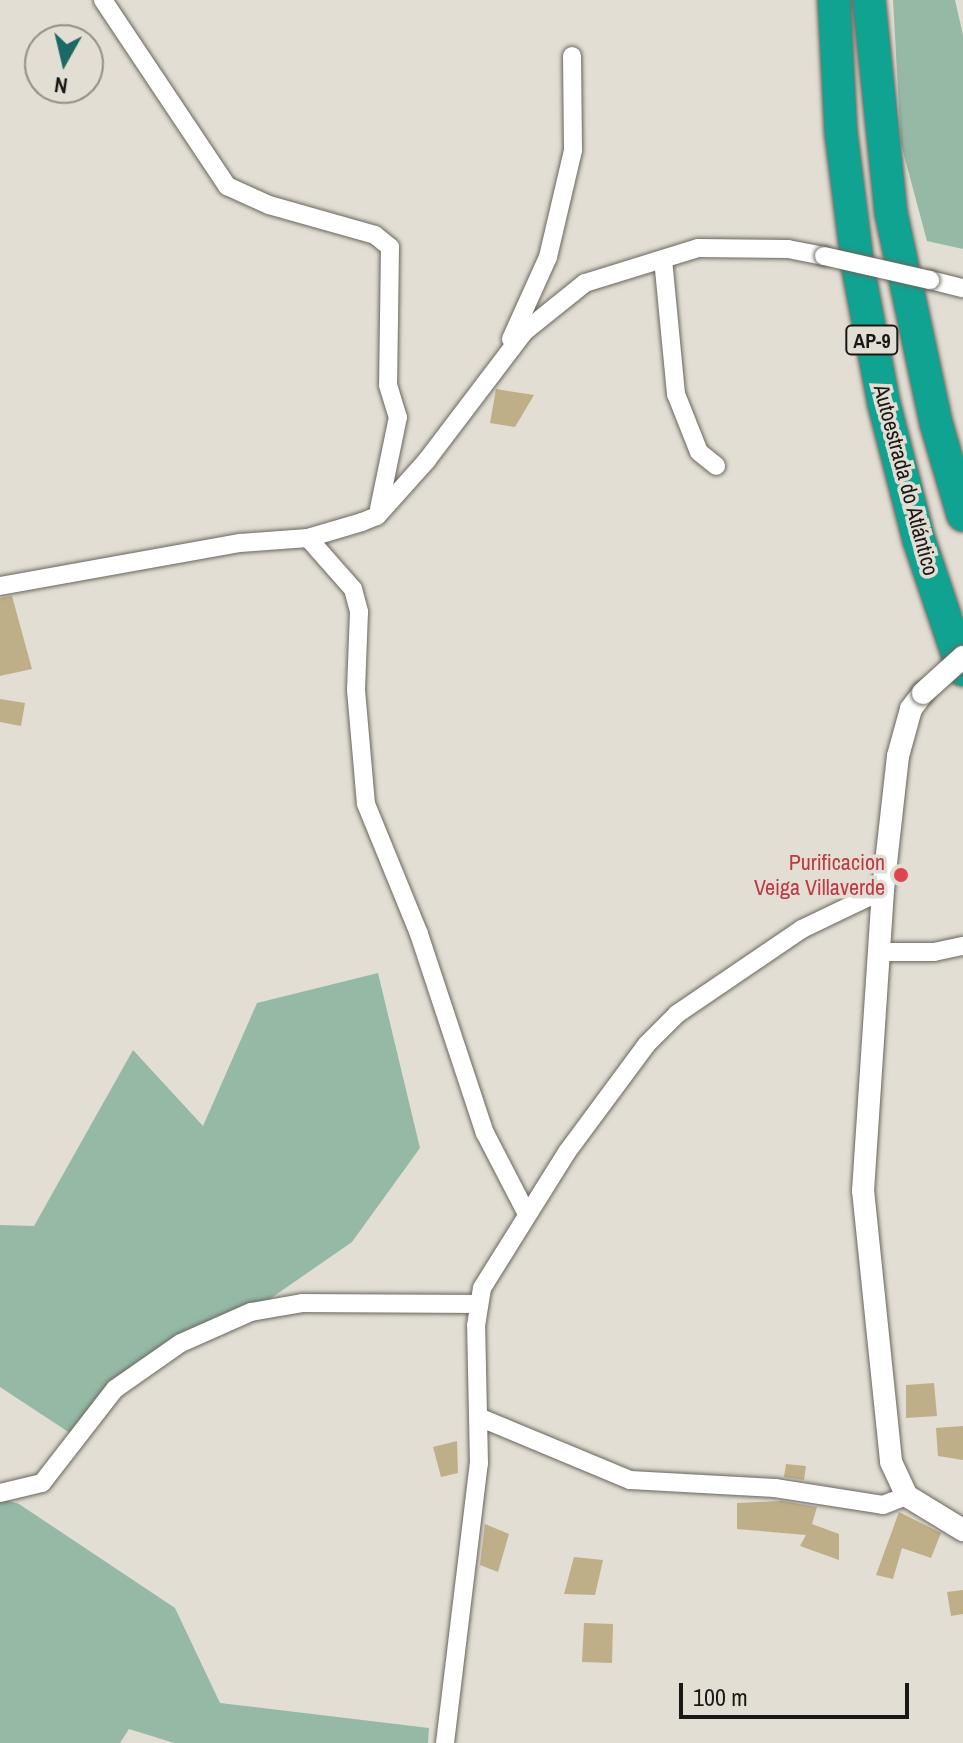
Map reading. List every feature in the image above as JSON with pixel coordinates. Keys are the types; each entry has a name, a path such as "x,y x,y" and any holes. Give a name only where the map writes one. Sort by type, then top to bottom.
{"highway":[{"name":"Autoestrada do Atlántico","path":"834,0 841,133 878,374 919,540 963,670"},
{"name":"Autoestrada do Atlántico","path":"869,0 891,213 936,423 963,515"}],"street":[{"path":"103,0 227,186 269,205 375,235 390,247 388,385 398,417 377,516"},
{"path":"500,363 548,257 569,166 572,56"},
{"path":"0,586 240,543 308,538 377,516 427,460 524,332 585,283 698,248 788,249 963,288"},
{"path":"663,259 676,394 699,452 716,466"},
{"path":"308,538 353,589 359,612 356,690 366,804 419,934 485,1133 527,1214"},
{"path":"963,657 923,693 903,732 883,890 863,1190 891,1462 907,1496 963,1530"},
{"path":"445,1743 467,1592 481,1418 476,1304 527,1214 647,1044 677,1014 802,929 883,890"},
{"path":"880,952 934,952 963,946"},
{"path":"0,1493 42,1483 115,1389 181,1343 251,1312 303,1303 476,1304"},
{"path":"481,1418 630,1480 775,1488 883,1505 907,1496"}],"green space":[{"path":"893,0 955,0 963,35 963,249 927,241 901,144"},
{"path":"378,973 420,1148 352,1242 251,1312 115,1389 76,1437 0,1387 0,1225 34,1226 133,1050 203,1126 257,1003"},
{"path":"0,1498 19,1504 175,1608 220,1703 429,1728 428,1743 174,1743 129,1729 120,1743 0,1743"}],"building":[{"path":"496,389 534,395 515,427 490,423"},
{"path":"12,596 32,669 0,676 0,598"},
{"path":"0,699 25,703 21,726 0,722"},
{"path":"934,1383 937,1416 906,1418 906,1385"},
{"path":"963,1426 963,1460 938,1456 936,1428"},
{"path":"457,1441 458,1473 441,1477 433,1447"},
{"path":"786,1464 806,1466 804,1480 784,1477"},
{"path":"782,1501 817,1507 812,1524 839,1534 839,1560 800,1546 806,1535 737,1529 737,1503"},
{"path":"899,1512 941,1533 931,1558 902,1548 893,1579 876,1575"},
{"path":"485,1524 509,1534 498,1572 480,1565"},
{"path":"574,1557 603,1560 595,1595 564,1594"},
{"path":"963,1590 963,1614 951,1616 947,1592"},
{"path":"584,1623 613,1624 612,1663 582,1662"}],"place":[{"name":"Purificacion Veiga Villaverde","path":"901,875"}]}
